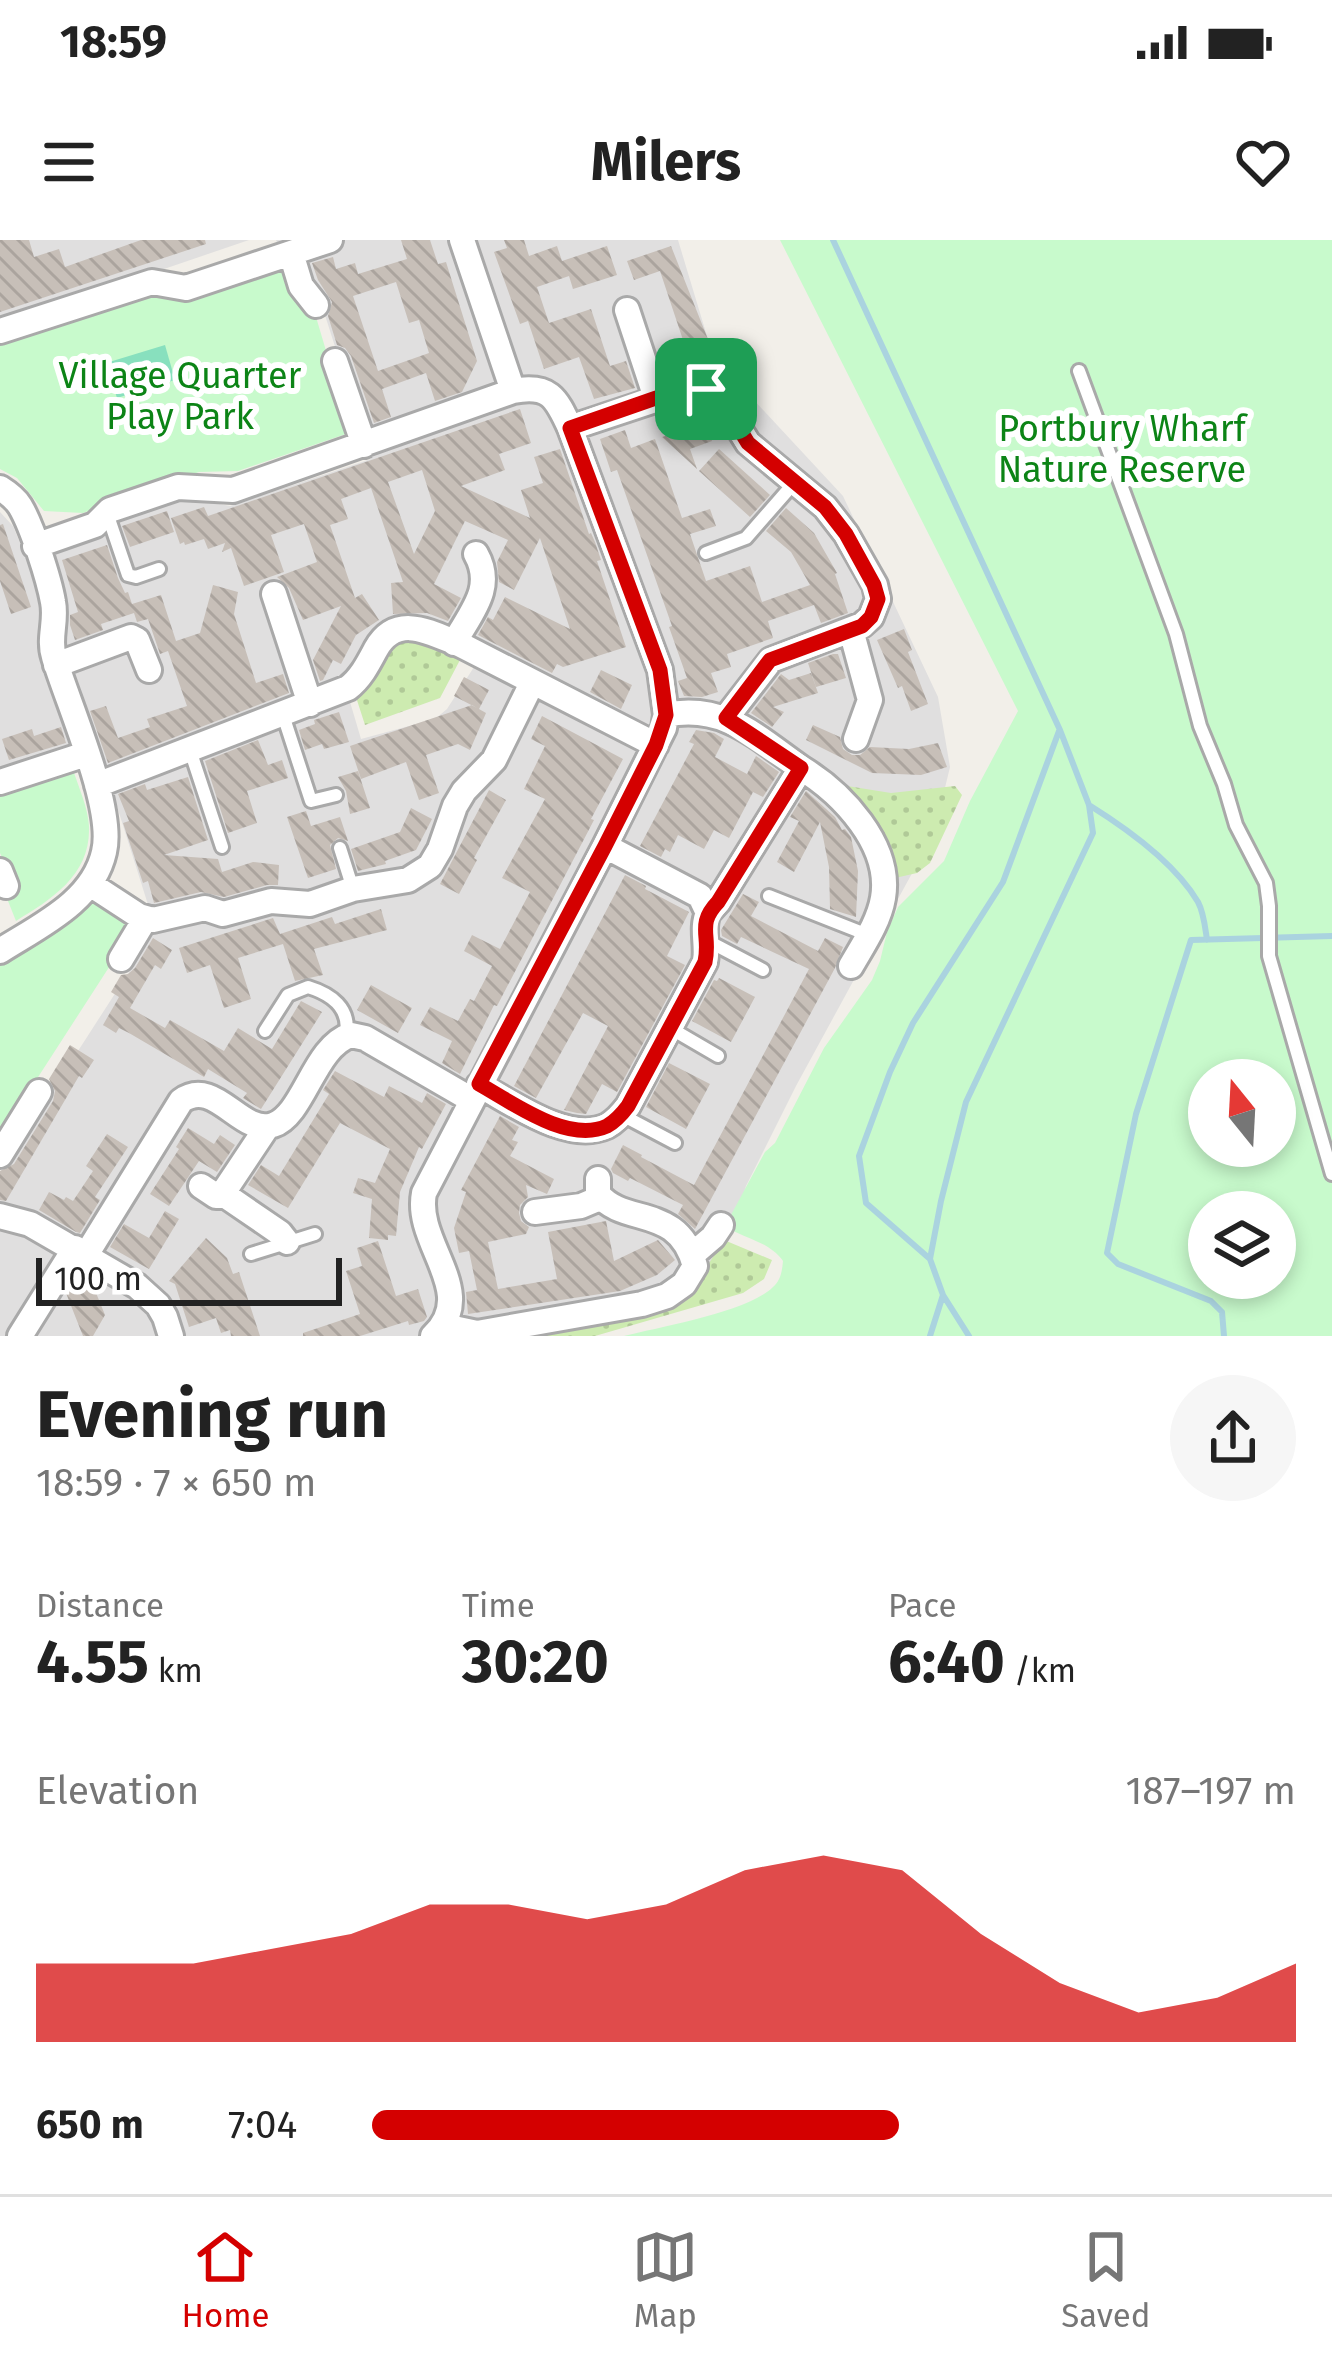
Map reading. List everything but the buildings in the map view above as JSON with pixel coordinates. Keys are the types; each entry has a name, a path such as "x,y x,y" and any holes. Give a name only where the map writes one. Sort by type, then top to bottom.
{"street":[{"path":"0,332 152,282 186,288 330,240"},
{"path":"462,240 513,391"},
{"path":"291,254 301,286 316,305"},
{"path":"627,310 656,398"},
{"path":"335,361 364,445"},
{"path":"35,546 94,525 107,512 178,487 230,491 513,391 531,388 557,401 660,670 666,715 605,846 430,1178 422,1202 449,1286 450,1312 438,1331 477,1333 642,1304 684,1284 695,1266 685,1242 661,1221 611,1205 599,1188 581,1206 535,1212"},
{"path":"570,428 656,398 700,388 713,391 748,443 836,518 874,585 878,599 862,626 770,660 726,718"},
{"path":"0,488 18,503 54,603 51,644 97,785 106,841 101,862 80,897 0,952"},
{"path":"454,643 484,586 476,554"},
{"path":"274,594 310,704"},
{"path":"97,785 348,688 382,639 393,631 412,628 454,643 656,745"},
{"path":"850,630 870,700 856,740"},
{"path":"56,665 131,637 137,640 149,670"},
{"path":"90,884 145,919 205,908 223,914 271,901 302,905 353,889 402,883 430,866 455,806 494,760 532,683"},
{"path":"666,715 694,712 726,718 820,779 847,805 868,835 884,885 883,902 851,966"},
{"path":"0,782 86,754"},
{"path":"287,1242 226,1196 211,1191 267,1127 284,1119 333,1045 346,1036 364,1038 476,1092 580,1132 603,1128 621,1114 705,962 708,913 801,768"},
{"path":"605,846 700,896 708,913"},
{"path":"121,959 145,919"},
{"path":"0,1155 39,1092"},
{"path":"20,1336 183,1099 205,1095 267,1127"},
{"path":"0,1216 30,1224 81,1251 149,1295 166,1317 171,1336"},
{"path":"692,1255 721,1225"}],"lane":[{"path":"1079,371 1176,634 1200,726 1236,825 1263,873 1271,967 1332,1174"},
{"path":"706,553 750,535 795,482"},
{"path":"107,512 128,575 133,578 159,569"},
{"path":"283,715 311,801 336,795"},
{"path":"190,750 222,847"},
{"path":"340,848 353,889"},
{"path":"770,896 868,935"},
{"path":"706,940 763,970"},
{"path":"265,1031 288,995 308,986 339,1003 347,1020 346,1036"},
{"path":"670,1028 718,1056"},
{"path":"621,1114 675,1143"},
{"path":"251,1254 315,1234"}],"shaded area":[{"path":"0,240 249,240 0,325"},
{"path":"276,240 678,240 713,356 843,496 938,697 950,767 934,833 746,1186 716,1279 418,1336 0,1336 0,1172 156,930 97,743 0,771 0,512 13,526 25,555 188,498 230,506 371,459 307,259 285,266","holes":["453,637 483,653 447,709 435,719 361,739 345,685"]}],"green space":[{"name":"Portbury Wharf Nature Reserve","path":"780,240 1332,240 1332,1336 624,1336 744,1304 778,1281 783,1261 777,1254 725,1226 824,1048 872,980 898,907 944,861 1018,711"},
{"name":"Village Quarter Play Park","path":"288,263 316,317 349,428 346,434 238,471 199,472 83,513 44,511 17,478 0,469 0,341 158,292 189,298"},
{"path":"165,345 175,380 117,398 106,363"},
{"path":"421,639 460,660 440,698 365,725 355,694 387,648 399,640"},
{"path":"73,770 88,819 84,858 67,884 16,921 4,891 15,887 0,853 0,792"},
{"path":"841,785 891,793 955,786 962,795 930,863 917,873 895,878"},
{"path":"92,895 135,927 0,1136 0,963"},
{"path":"724,1240 772,1260 764,1279 743,1293 595,1336 498,1336 693,1288"}],"waterway":[{"path":"833,240 1060,730 1089,805 1093,833 966,1102 930,1259"},
{"path":"969,1336 943,1295 930,1259 866,1203 859,1156 913,1023 1003,882 1059,731"},
{"path":"1089,805 1134,836 1176,874 1200,906 1207,940"},
{"path":"1224,1336 1222,1312 1211,1301 1118,1264 1107,1253 1136,1114 1191,940 1332,936"},
{"path":"930,1336 943,1295"}],"route":[{"path":"706,389 719,396 748,443 836,518 878,599 862,626 770,660 726,718 801,768 708,913 705,962 628,1106 603,1128 580,1132 535,1116 479,1084 605,846 664,728 666,715 660,670 570,428 656,398 706,389"}]}
